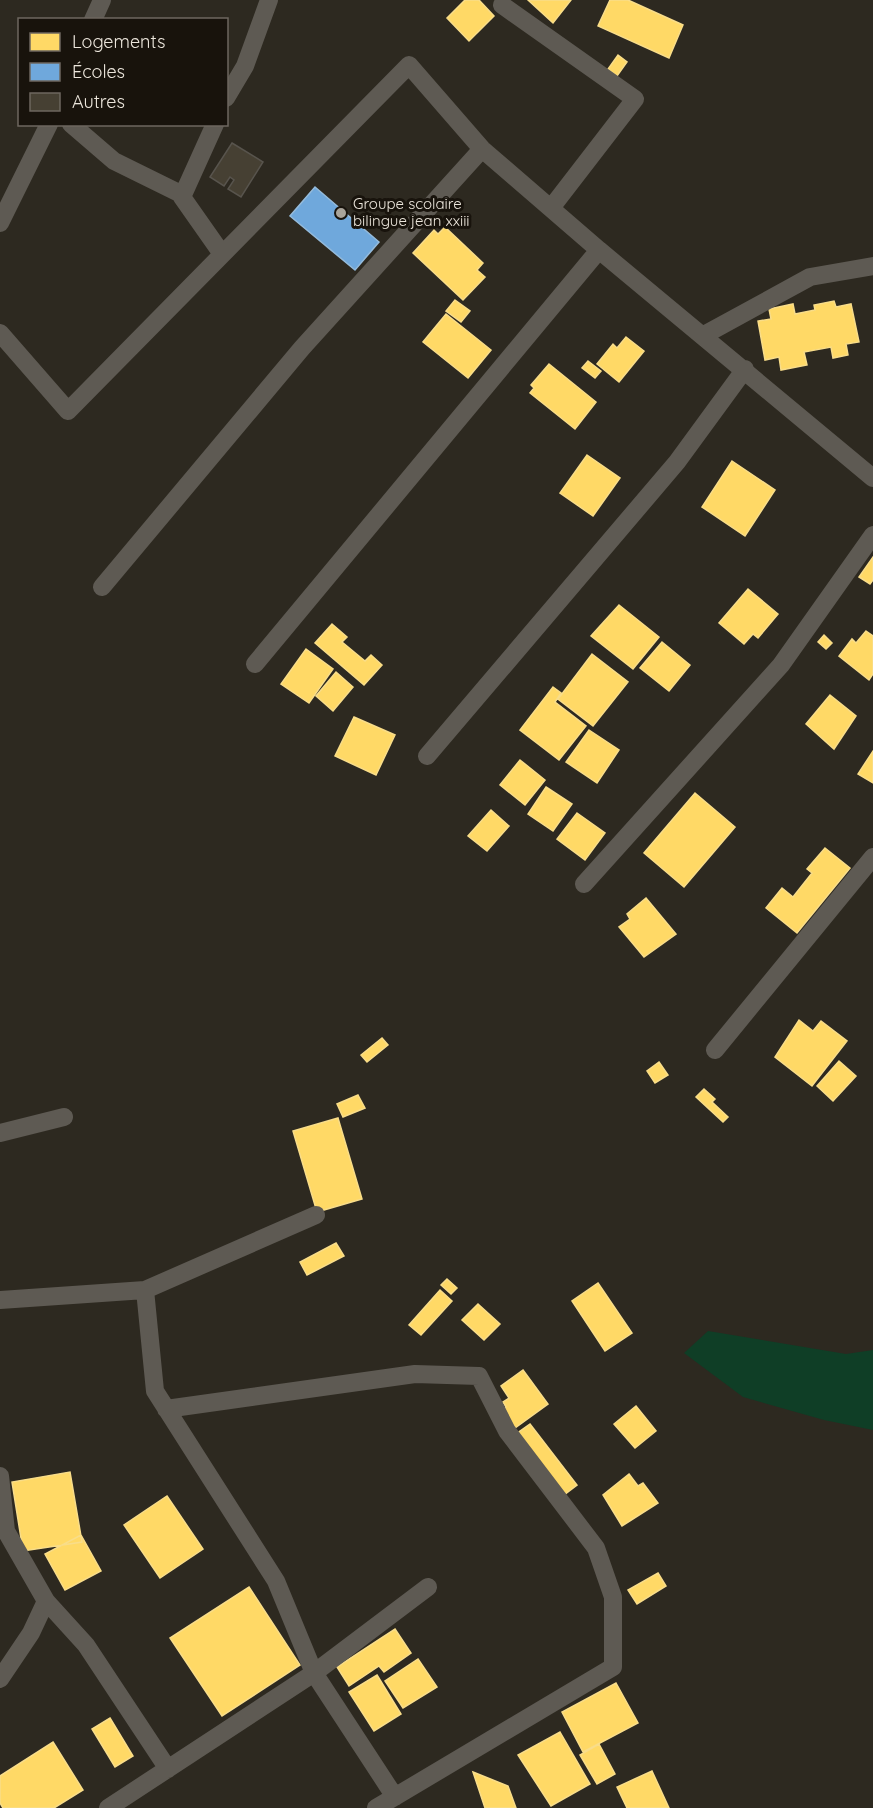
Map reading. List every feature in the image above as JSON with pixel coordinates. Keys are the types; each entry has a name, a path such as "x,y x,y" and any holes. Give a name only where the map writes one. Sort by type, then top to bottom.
{"street":[{"path":"94,18 102,0"},
{"path":"228,95 245,66 269,0"},
{"path":"502,5 635,99 551,208"},
{"path":"0,333 68,411 409,64 483,150 599,250 873,477"},
{"path":"0,223 48,126"},
{"path":"73,126 114,161 183,195"},
{"path":"214,126 182,197 222,254"},
{"path":"102,587 302,348 483,150"},
{"path":"255,664 599,250"},
{"path":"704,335 810,277 873,266"},
{"path":"428,756 677,462 745,369"},
{"path":"585,884 781,665 873,535"},
{"path":"715,1050 873,856"},
{"path":"0,1133 64,1117"},
{"path":"0,1300 145,1290 316,1215"},
{"path":"145,1290 155,1391 276,1581 315,1673 395,1797"},
{"path":"166,1409 415,1374 479,1376 507,1431 596,1548 613,1597 613,1667 376,1808"},
{"path":"0,1476 6,1531 46,1601 86,1645 168,1768"},
{"path":"108,1808 315,1673 428,1587"},
{"path":"0,1679 31,1633 46,1601"}],"green space":[{"path":"708,1331 846,1354 873,1350 873,1430 824,1420 743,1397 684,1353"}],"building: Logements":[{"path":"465,0 479,0 494,16 469,41 447,18"},
{"path":"528,0 571,0 553,23"},
{"path":"610,0 628,0 683,25 669,58 598,26"},
{"path":"618,55 627,62 617,76 608,69"},
{"path":"445,227 483,263 477,270 485,277 463,300 413,253 434,230 438,234"},
{"path":"455,300 470,311 461,322 446,311"},
{"path":"834,301 836,307 851,304 859,342 846,344 848,355 833,358 831,347 804,352 807,365 781,370 779,357 765,360 758,321 771,319 769,309 793,304 795,314 815,310 814,305"},
{"path":"446,314 491,350 468,378 423,342"},
{"path":"626,337 644,351 619,382 597,364 613,344 617,348"},
{"path":"588,361 601,371 595,378 582,368"},
{"path":"549,364 596,402 575,429 530,393 534,388 531,385"},
{"path":"587,455 620,478 593,516 560,493"},
{"path":"732,461 775,490 745,536 702,507"},
{"path":"873,557 873,580 870,584 859,577"},
{"path":"748,589 778,614 758,638 753,634 744,644 719,623"},
{"path":"619,605 659,637 633,669 591,636"},
{"path":"332,624 347,637 342,642 365,661 371,655 382,665 364,685 315,643"},
{"path":"866,631 873,636 873,674 869,680 839,656 852,639 856,643"},
{"path":"824,635 832,643 826,649 818,642"},
{"path":"662,642 690,665 669,691 640,668"},
{"path":"306,649 333,669 309,703 281,684"},
{"path":"592,654 628,682 593,726 558,699"},
{"path":"336,672 353,687 333,711 316,696"},
{"path":"553,687 561,693 555,702 586,726 559,760 520,730"},
{"path":"830,695 856,716 834,749 806,724"},
{"path":"354,717 395,735 376,775 335,756"},
{"path":"589,730 619,750 597,783 566,762"},
{"path":"873,751 873,783 858,774"},
{"path":"520,760 545,780 525,805 500,785"},
{"path":"546,787 572,804 553,831 528,814"},
{"path":"695,793 735,827 684,887 644,853"},
{"path":"491,810 509,826 487,851 468,836"},
{"path":"577,813 605,833 585,860 557,839"},
{"path":"825,848 850,868 797,933 766,908 782,888 793,897 812,873 807,869"},
{"path":"646,898 676,934 644,957 619,927 630,919 627,914"},
{"path":"799,1020 813,1031 821,1021 847,1041 812,1086 775,1057"},
{"path":"382,1038 388,1045 367,1062 361,1055"},
{"path":"839,1061 856,1076 833,1101 817,1086"},
{"path":"659,1062 668,1075 655,1083 647,1071"},
{"path":"704,1089 715,1099 712,1102 728,1117 723,1122 696,1097"},
{"path":"358,1095 365,1108 343,1117 337,1104"},
{"path":"338,1118 362,1199 317,1212 293,1131"},
{"path":"336,1243 344,1256 307,1275 300,1262"},
{"path":"447,1279 457,1288 451,1294 441,1285"},
{"path":"598,1283 632,1333 605,1351 572,1301"},
{"path":"440,1290 452,1301 421,1335 409,1325"},
{"path":"478,1304 500,1324 484,1340 462,1320"},
{"path":"523,1370 548,1404 515,1428 502,1411 506,1407 503,1402 509,1398 501,1386"},
{"path":"636,1406 656,1431 635,1448 614,1424"},
{"path":"530,1424 577,1485 564,1495 516,1434"},
{"path":"70,1472 82,1542 23,1551 12,1482"},
{"path":"629,1474 638,1486 643,1483 658,1503 622,1526 603,1495"},
{"path":"167,1496 203,1549 160,1578 124,1525"},
{"path":"81,1535 101,1571 65,1590 45,1554"},
{"path":"658,1573 666,1586 637,1604 628,1590"},
{"path":"249,1587 300,1665 222,1716 170,1638"},
{"path":"395,1629 411,1653 384,1672 379,1666 349,1686 337,1667"},
{"path":"418,1659 437,1687 403,1708 385,1681"},
{"path":"377,1675 401,1714 374,1731 349,1692"},
{"path":"616,1683 638,1723 583,1752 562,1712"},
{"path":"110,1718 133,1756 115,1767 92,1729"},
{"path":"560,1732 590,1784 551,1806 518,1755"},
{"path":"53,1742 83,1790 54,1808 3,1808 0,1803 0,1776"},
{"path":"599,1744 615,1774 597,1784 580,1755"},
{"path":"652,1771 669,1808 627,1808 617,1787"},
{"path":"473,1772 508,1786 516,1808 485,1808"}],"building: Écoles":[{"path":"315,187 379,242 355,270 290,216"}],"building: Autres":[{"path":"232,143 263,162 241,197 228,189 234,180 230,177 224,186 210,177"}],"place":[{"name":"Groupe scolaire bilingue jean xxiii","path":"341,213"}]}
